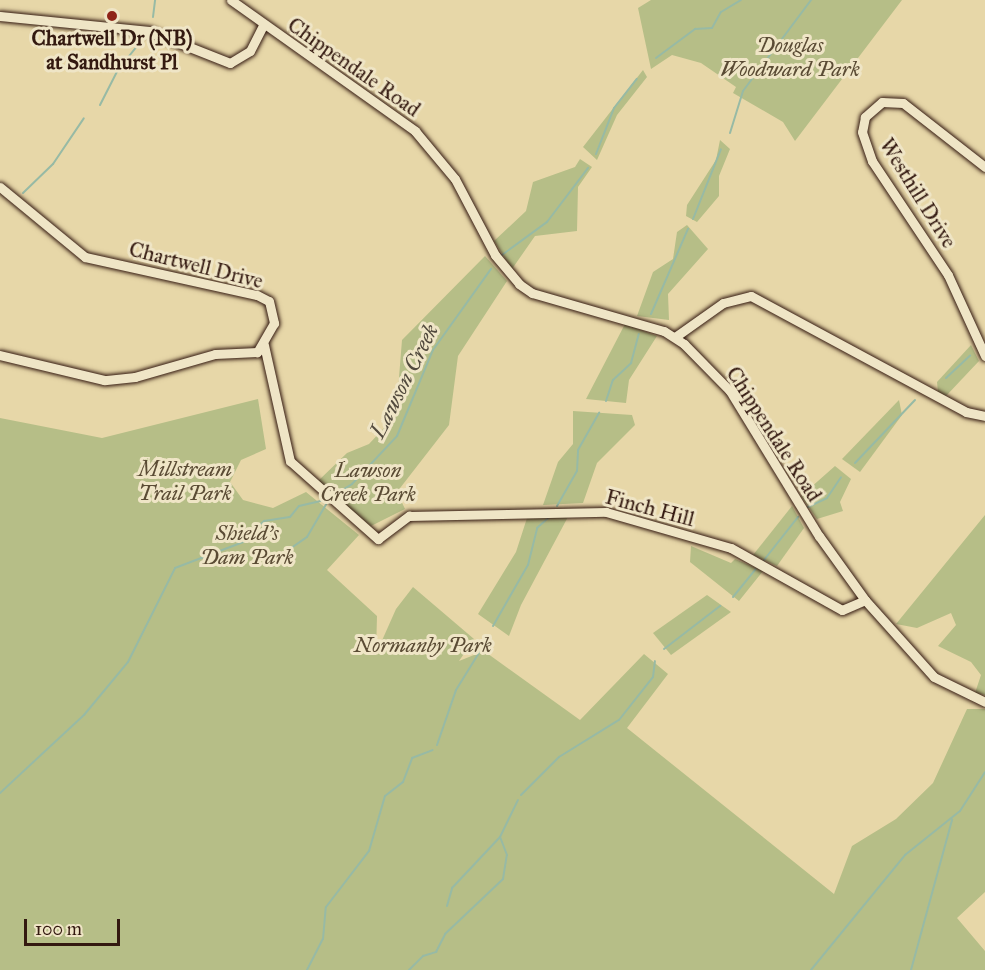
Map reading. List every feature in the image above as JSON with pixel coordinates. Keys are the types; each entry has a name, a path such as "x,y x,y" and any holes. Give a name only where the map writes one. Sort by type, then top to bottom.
{"street":[{"path":"0,16 149,31 230,63 249,51 263,26 231,0"},
{"name":"Chippendale Road","path":"263,26 415,131 455,179 495,255 519,284 532,293 675,337 730,391 819,536 865,600 934,677 985,702"},
{"name":"Westhill Drive","path":"985,167 903,103 882,102 865,117 862,132 872,161 948,275 985,356"},
{"name":"Chartwell Drive","path":"0,187 86,257 269,301 274,323 264,345"},
{"path":"675,337 723,303 751,296 966,412 985,416"},
{"path":"0,355 104,380 215,354 246,354 264,345"},
{"name":"Finch Hill","path":"264,345 290,460 317,487 378,539 409,516 606,512 731,548 842,610 865,600"}],"green space":[{"name":"Douglas Woodward Park","path":"651,0 902,0 795,141 783,122 733,93 736,87 701,63 672,55 651,69 638,8"},
{"path":"643,70 647,77 617,115 597,160 583,147"},
{"path":"720,140 730,149 719,176 719,196 697,222 686,216 687,205 716,160"},
{"path":"580,159 592,167 578,187 577,231 535,236 512,269 494,241 526,211 533,182 575,167"},
{"path":"687,225 708,249 668,294 669,320 637,316 653,272 673,259 677,232"},
{"name":"Lawson Creek Park","path":"485,256 507,281 458,356 449,425 397,492 405,509 371,526 317,482 347,453 369,444 396,415 402,340"},
{"path":"625,324 657,336 629,380 626,403 586,399"},
{"path":"971,345 979,361 946,396 938,392 937,382"},
{"path":"258,399 266,449 241,460 230,482 243,500 273,508 306,492 359,535 327,570 377,616 376,654 396,609 413,587 474,639 459,661 484,651 580,720 644,654 668,674 627,728 834,894 852,846 896,819 933,783 967,709 985,709 985,892 957,918 985,951 985,970 0,970 0,418 102,438"},
{"path":"899,400 902,415 860,472 842,459"},
{"path":"573,411 632,415 635,425 597,463 583,503 543,505 558,462 573,444"},
{"path":"835,466 851,479 840,502 843,511 817,519 801,496"},
{"path":"792,506 804,528 777,566 753,555"},
{"path":"569,515 521,605 509,636 478,614 516,552 527,518"},
{"path":"985,515 985,695 975,693 981,675 971,662 938,646 956,625 951,613 917,628 896,624"},
{"path":"691,546 731,563 735,559 763,571 739,601 690,562"},
{"path":"707,595 731,612 671,655 653,633"}],"waterway":[{"path":"153,17 155,0"},
{"name":"Lawson Creek","path":"656,58 695,29 712,28 721,12 741,0"},
{"path":"730,133 743,91 811,0"},
{"path":"100,105 118,70 145,36"},
{"name":"Lawson Creek","path":"596,154 614,108 637,79"},
{"path":"23,193 53,164 84,118"},
{"path":"693,219 721,149"},
{"name":"Lawson Creek","path":"502,255 547,222 588,168"},
{"path":"651,314 688,229"},
{"name":"Lawson Creek","path":"334,495 352,484 397,436 433,350 491,269"},
{"path":"606,401 613,380 631,363 639,334"},
{"path":"946,378 970,356"},
{"path":"855,463 915,400"},
{"path":"557,506 577,471 578,450 599,413"},
{"path":"808,507 827,498 841,477"},
{"name":"Lawson Creek","path":"0,793 84,715 128,662 175,568 243,542 264,521 290,517 299,506 329,499"},
{"path":"271,562 307,537 328,501"},
{"path":"764,560 798,517"},
{"path":"493,626 528,565 537,528 548,518"},
{"path":"733,597 756,569"},
{"path":"664,649 720,606"},
{"path":"437,745 456,690 485,643"},
{"path":"521,795 559,757 619,720 653,677 655,661"},
{"path":"307,970 323,939 326,907 369,851 385,796 403,782 412,758 433,750"},
{"path":"811,970 905,855 960,811 985,772"},
{"path":"447,906 452,888 500,837 518,800"},
{"path":"911,970 952,820"},
{"path":"409,970 423,956 436,952 445,934 503,879 507,855 500,837"}],"place":[{"name":"Chartwell Dr (NB) at Sandhurst Pl","path":"112,16"}],"park label":[{"name":"Millstream Trail Park","path":"185,481"},
{"name":"Shield's Dam Park","path":"247,545"},
{"name":"Normanby Park","path":"423,645"}]}
